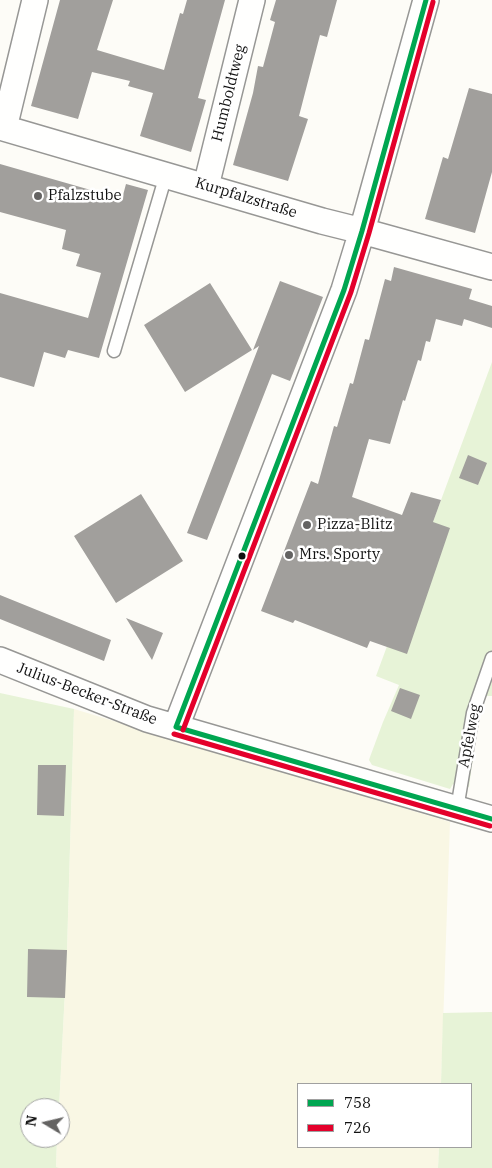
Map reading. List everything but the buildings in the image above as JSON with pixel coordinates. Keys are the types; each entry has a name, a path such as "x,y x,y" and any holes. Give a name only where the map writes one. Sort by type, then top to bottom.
{"street":[{"path":"2,127 35,0"},
{"name":"Humboldtweg","path":"206,186 252,0"},
{"path":"176,727 341,298 362,230 426,0"},
{"name":"Kurpfalzstraße","path":"2,127 322,221 490,262"},
{"name":"Julius-Becker-Straße","path":"0,660 139,716 176,727 459,797 492,819"}],"lane":[{"path":"114,351 166,175"},
{"name":"Apfelweg","path":"459,797 472,713 492,658"}],"shaded area":[{"path":"74,709 450,822 441,1083 297,1083 297,1148 439,1148 438,1168 56,1168 57,1148 70,1148 70,1098 60,1098 67,950"}],"green space":[{"path":"492,362 492,696 484,696 478,719 469,787 453,784 450,789 372,765 369,760 370,757 399,685 376,676"},
{"path":"0,693 74,709 67,950 60,1098 20,1098 20,1148 57,1148 56,1167 59,1168 0,1168"},
{"path":"492,1012 492,1168 438,1168 439,1148 472,1148 472,1083 441,1083 443,1013"}],"transit line":[{"name":"758","path":"176,727 344,290 426,0"},
{"name":"726","path":"183,730 351,292 433,2"},
{"name":"758","path":"176,727 492,819"},
{"name":"726","path":"174,734 490,826"}],"place":[{"name":"Pfalzstube","path":"38,196"},
{"name":"Pizza-Blitz","path":"307,525"},
{"name":"Mrs. Sporty","path":"289,555"}]}
